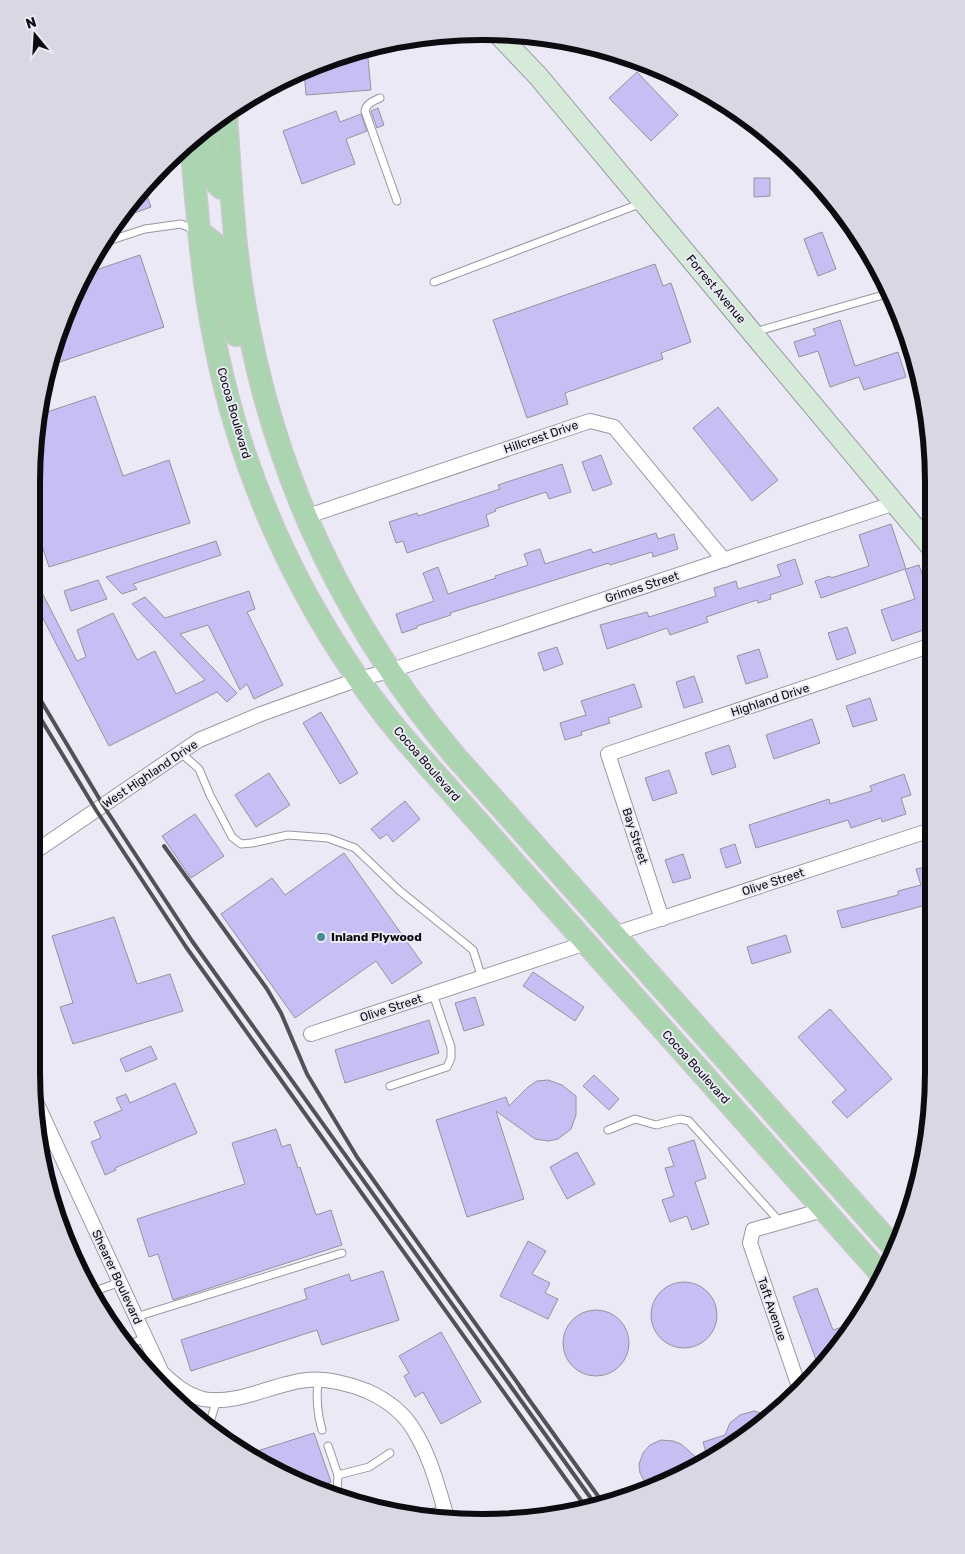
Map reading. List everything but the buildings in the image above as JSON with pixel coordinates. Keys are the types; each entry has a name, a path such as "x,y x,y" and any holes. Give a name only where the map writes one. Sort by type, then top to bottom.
{"main road":[{"path":"227,122 237,248 248,329 271,421 289,475 305,517 344,595 389,671 426,722 890,1243"},
{"path":"206,137 209,169 214,182 221,188 232,187"},
{"name":"Cocoa Boulevard","path":"192,149 202,265 217,352 238,438 268,515 291,567 334,642 359,679 410,746 877,1270"},
{"path":"200,232 214,243 220,256 247,387 271,421"},
{"path":"479,823 511,841 586,923 602,933 614,934"},
{"path":"586,943 600,944 615,950 706,1050 744,1080"}],"street":[{"name":"Forrest Avenue","path":"504,41 538,76 925,539"},
{"name":"Hillcrest Drive","path":"305,517 590,421 614,427 724,560"},
{"name":"Grimes Street","path":"389,671 895,503"},
{"name":"Highland Drive","path":"608,754 925,648"},
{"name":"West Highland Drive","path":"40,848 199,740 262,714 359,679 389,671"},
{"name":"Bay Street","path":"608,754 662,919"},
{"name":"Olive Street","path":"614,934 925,832"},
{"name":"Olive Street","path":"311,1034 586,943"},
{"name":"Shearer Boulevard","path":"43,1116 162,1373 180,1390 204,1399 234,1399 308,1380 345,1383 384,1398 399,1411 415,1430 427,1452 446,1512"},
{"path":"780,1222 823,1210"},
{"name":"Taft Avenue","path":"780,1222 753,1230 750,1243 797,1382"}],"lane":[{"path":"380,98 370,103 366,107 365,112 397,201"},
{"path":"434,282 644,203"},
{"path":"114,239 144,228 181,224 200,232"},
{"path":"753,333 883,295"},
{"path":"181,753 199,768 210,795 232,837 241,844 288,835 328,838 356,848 400,891 473,950 482,978"},
{"path":"390,1086 447,1066 451,1058 451,1047 433,994"},
{"path":"608,1130 636,1119 656,1125 680,1119 689,1122 780,1222"},
{"path":"136,1317 342,1253"},
{"path":"98,1290 120,1282"},
{"path":"133,1343 146,1338"},
{"path":"322,1381 316,1398 318,1418 322,1430"},
{"path":"210,1421 218,1399"},
{"path":"328,1446 338,1475 336,1489"},
{"path":"338,1475 368,1467 390,1453"}],"railway":[{"path":"40,699 103,805 192,941 592,1500"},
{"path":"40,718 96,810 186,947 582,1502"},
{"path":"164,846 267,989 281,1013 307,1074 357,1157 524,1392"},
{"path":"520,1387 600,1498"}],"place":[{"name":"Inland Plywood","path":"321,937"}]}
